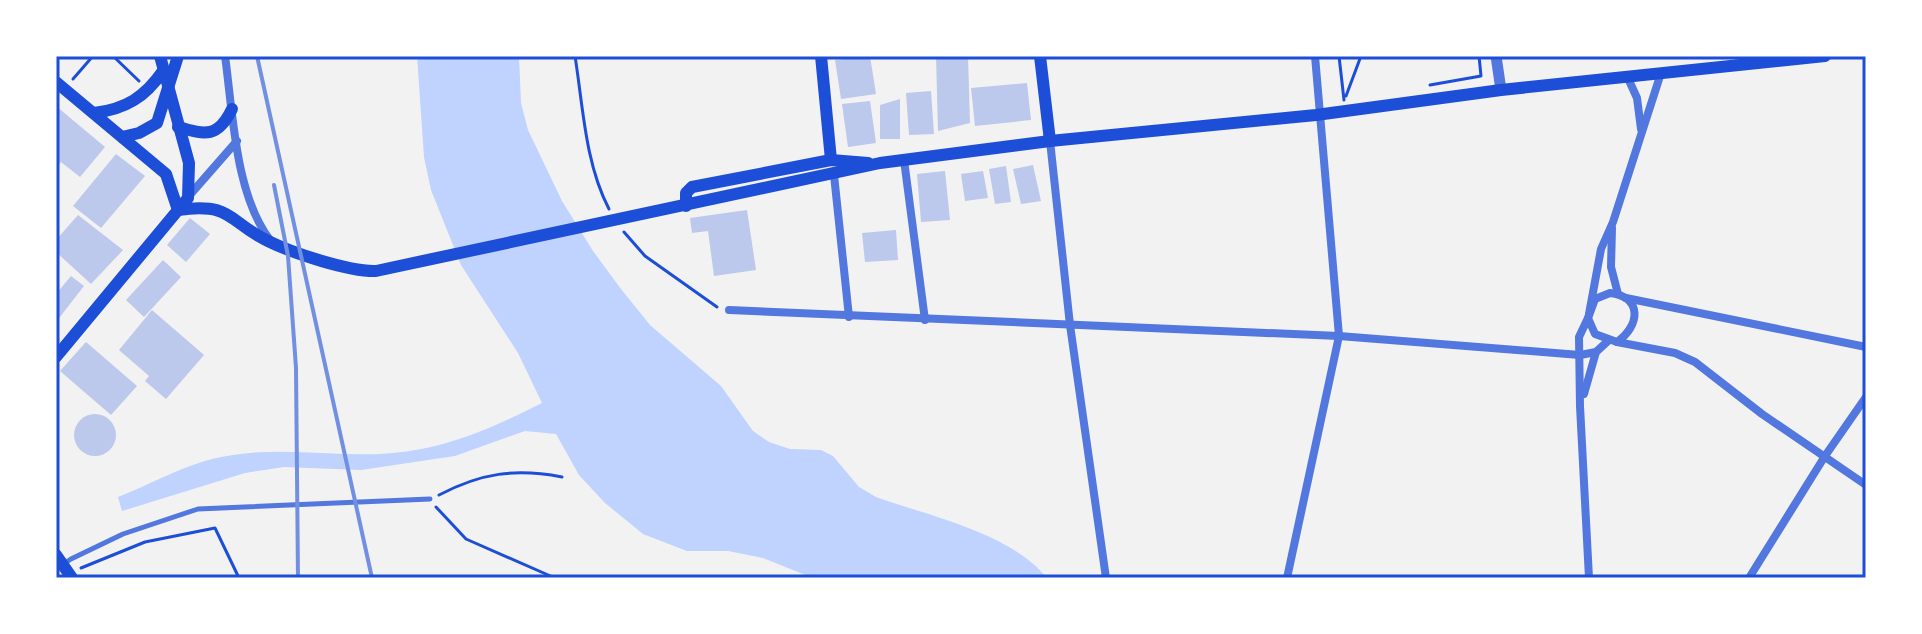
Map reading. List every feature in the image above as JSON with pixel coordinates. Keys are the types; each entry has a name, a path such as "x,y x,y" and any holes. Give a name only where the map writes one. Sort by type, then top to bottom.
{"main road":[{"path":"56,357 188,198 189,163 160,56"},
{"path":"122,137 139,133 157,123 178,56"},
{"path":"821,56 831,160"},
{"path":"1040,56 1050,141"},
{"path":"178,210 218,210 273,244 365,271 660,212 880,163 1050,141 1316,115 1501,90 1825,56"},
{"path":"94,113 115,110 134,102 151,88 163,71"},
{"path":"62,84 166,174 178,210"},
{"path":"178,127 201,134 217,131 232,109"},
{"path":"686,206 686,193 692,187 831,160 880,163"},
{"path":"58,563 75,574"}],"street":[{"path":"225,56 246,189 254,214 273,244"},
{"path":"1287,578 1339,336 1315,56"},
{"path":"1496,56 1501,90"},
{"path":"1661,73 1597,264 1589,316 1591,328 1595,334 1613,341 1685,357 1866,485"},
{"path":"1627,76 1637,98 1641,135"},
{"path":"188,198 237,141"},
{"path":"1050,141 1070,325 1106,578"},
{"path":"904,160 925,320"},
{"path":"834,175 849,317"},
{"path":"729,310 1339,336 1580,355 1596,352 1630,331 1634,325 1634,310 1622,296 1611,267 1613,222"},
{"path":"1591,576 1580,406 1579,337 1595,299 1610,293 1866,347"},
{"path":"1580,406 1596,352"},
{"path":"1749,578 1825,456 1866,397"}],"lane":[{"path":"58,563 123,534 198,509 430,499"}],"path":[{"path":"62,84 93,56"},
{"path":"113,56 143,84"},
{"path":"575,56 597,179 615,218"},
{"path":"1339,56 1344,100"},
{"path":"1344,100 1361,56"},
{"path":"1420,86 1481,76 1479,56"},
{"path":"1344,100 1359,97"},
{"path":"621,228 655,263 705,300 729,310"},
{"path":"555,578 466,539 430,499 457,485 490,474 532,471 562,477"},
{"path":"75,574 145,542 215,528 239,578"}],"water":[{"path":"417,56 519,56 521,103 528,130 562,201 593,251 650,325 721,386 753,431 769,442 790,449 821,450 833,456 859,487 876,497 991,538 1013,549 1047,578 813,578 763,558 728,551 687,551 643,534 605,503 579,475 556,434 525,431 455,456 361,470 284,467 245,473 122,511 118,497 208,460 261,452 380,454 424,449 483,430 542,403 518,353 461,265 431,190 424,157"}],"building":[{"path":"870,56 876,94 841,99 835,60"},
{"path":"936,56 968,56 970,123 938,131"},
{"path":"1027,83 1031,120 975,126 971,88"},
{"path":"931,91 934,134 909,135 906,93"},
{"path":"900,99 900,139 880,139 880,105"},
{"path":"870,101 876,143 848,147 842,104"},
{"path":"56,106 105,147 80,177 61,162 56,168"},
{"path":"116,154 145,176 101,228 73,206"},
{"path":"1033,165 1041,201 1021,204 1013,169"},
{"path":"1006,166 1011,202 995,204 989,169"},
{"path":"945,171 950,220 921,222 917,174"},
{"path":"983,171 988,198 965,201 961,174"},
{"path":"747,210 756,270 714,276 708,231 692,233 690,218"},
{"path":"78,215 123,250 91,284 56,252 56,240"},
{"path":"190,218 210,234 186,262 167,245"},
{"path":"896,230 898,260 865,262 862,233"},
{"path":"163,260 181,277 144,317 126,300"},
{"path":"71,276 84,286 56,322 56,294"},
{"path":"152,310 204,355 166,399 145,381 149,376 119,350"},
{"path":"86,342 137,386 111,415 60,371"},
{"path":"95,414 110,420 116,435 110,450 95,456 80,450 74,435 80,420"}],"railway":[{"path":"257,56 372,578"},
{"path":"274,185 288,256 296,368 298,578"}]}
